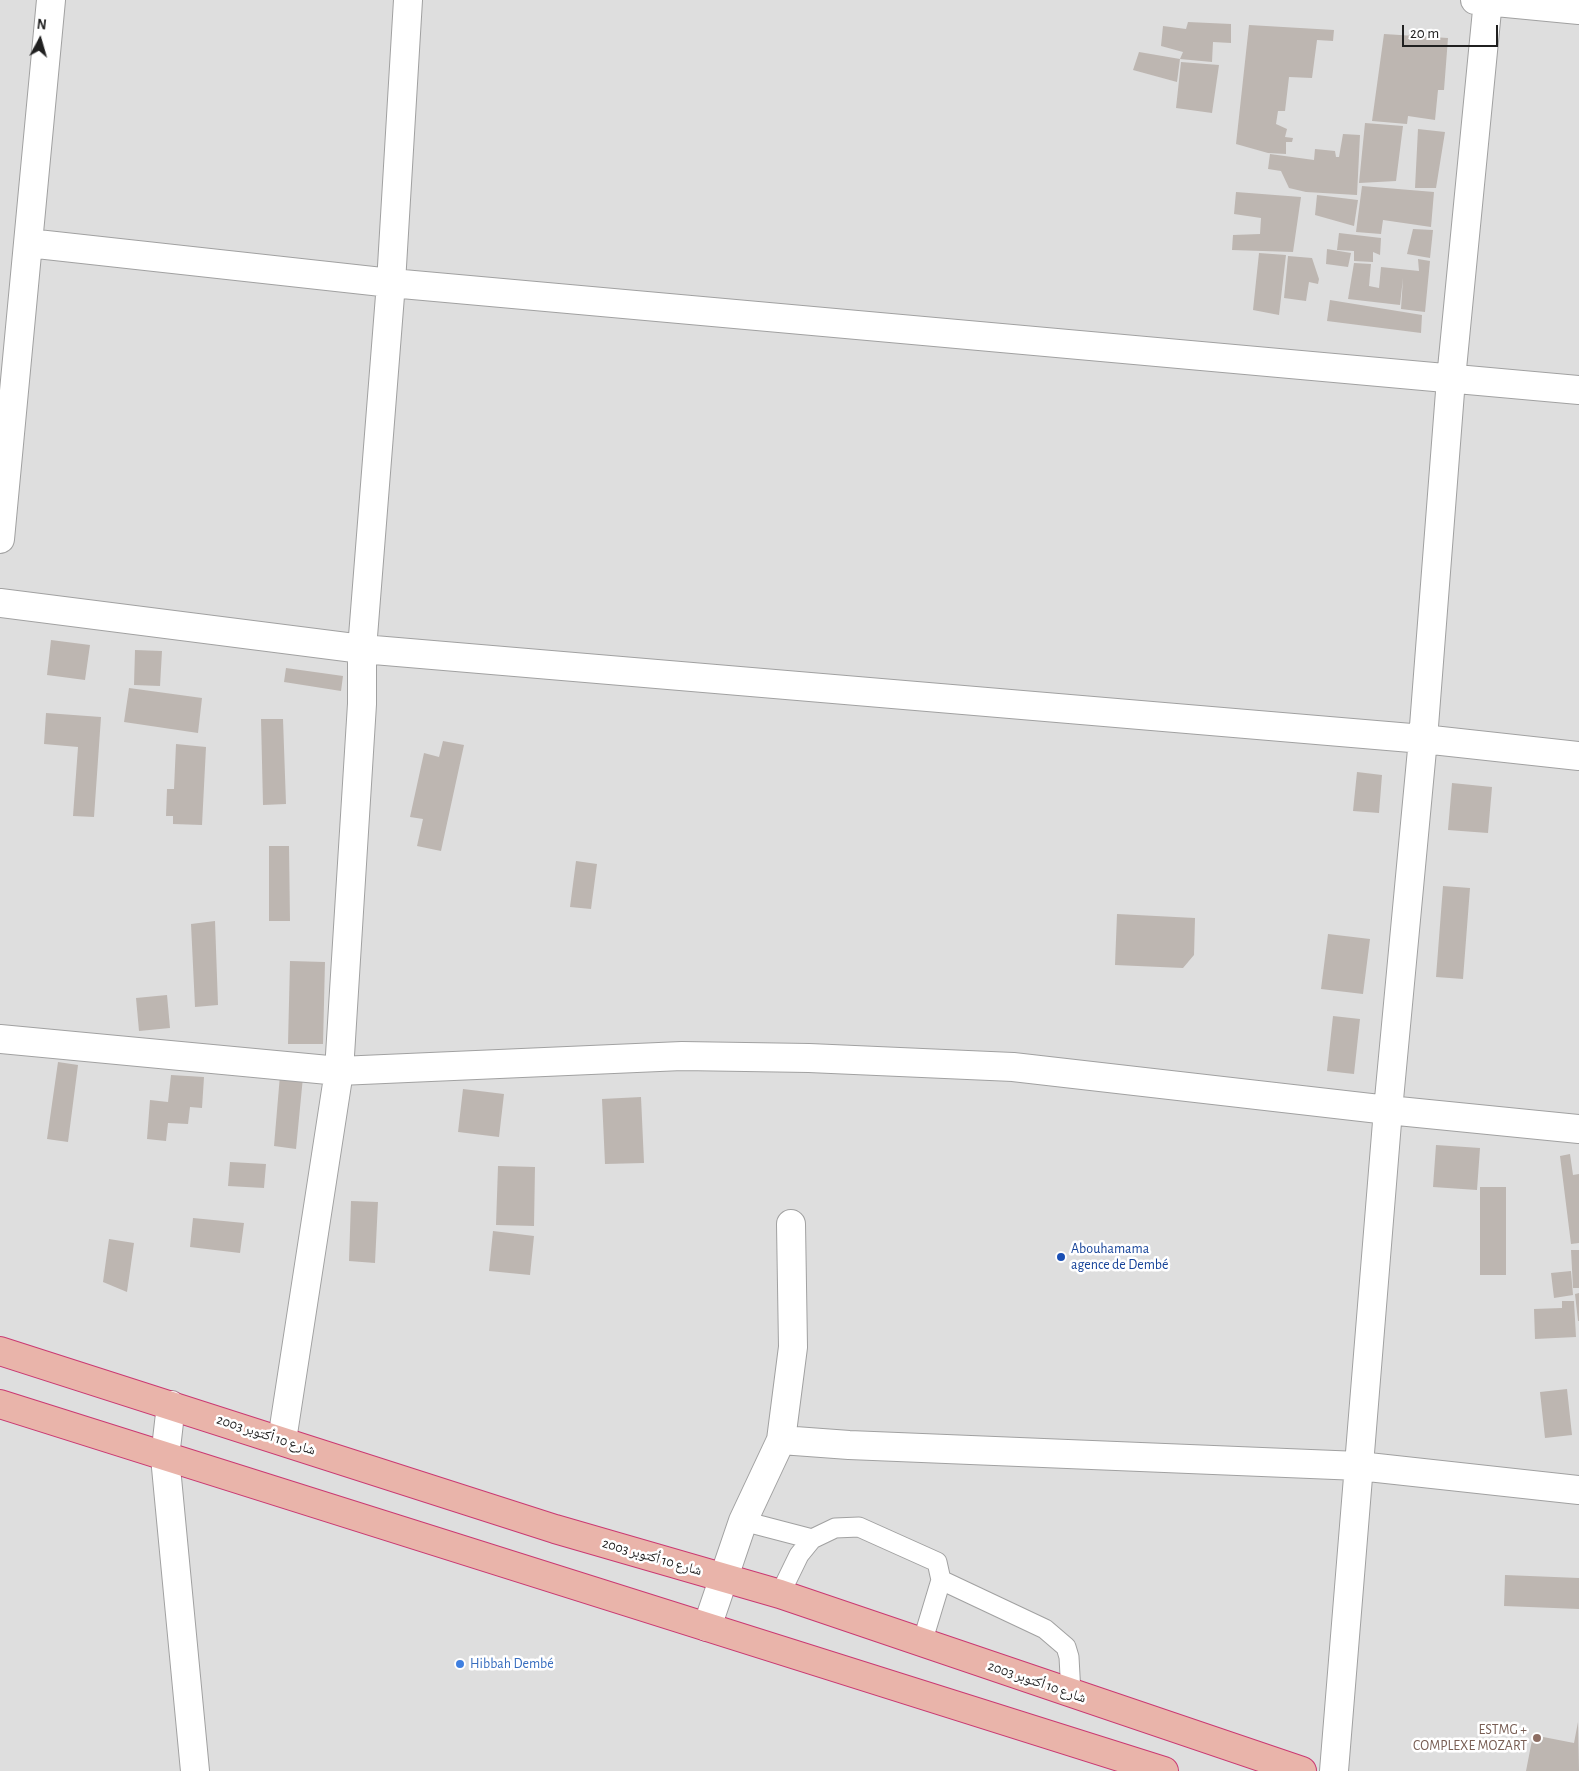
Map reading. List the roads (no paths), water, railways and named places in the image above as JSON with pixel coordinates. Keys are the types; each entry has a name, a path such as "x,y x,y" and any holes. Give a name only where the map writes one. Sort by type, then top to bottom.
{"highway":[{"name":"شارع 10 أكتوبر 2003","path":"0,1351 555,1529 780,1594 1302,1771"},
{"path":"0,1404 1164,1771"}],"street":[{"path":"0,539 52,0"},
{"path":"282,1440 339,1071 362,704 362,649 391,283 408,0"},
{"path":"1334,1771 1388,1110 1424,739 1451,379 1484,0 1579,10"},
{"path":"28,243 391,283 1579,390"},
{"path":"0,603 362,649 1424,739 1579,756"},
{"path":"0,1039 339,1071 682,1056 809,1058 1013,1067 1388,1110 1579,1129"},
{"path":"707,1627 743,1521 781,1440 793,1347 791,1224"},
{"path":"171,1405 166,1457 195,1771"},
{"path":"781,1440 849,1445 1359,1466 1579,1490"}],"lane":[{"path":"743,1521 812,1539"},
{"path":"780,1594 799,1555 812,1539 835,1528 859,1527 937,1562 941,1580 922,1643"},
{"path":"941,1580 1045,1629 1066,1648 1069,1657 1071,1694"}],"place":[{"name":"Abouhamama agence de Dembé","path":"1061,1257"},
{"name":"Hibbah Dembé","path":"460,1664"},
{"name":"ESTMG + COMPLEXE MOZART","path":"1537,1738"}]}
